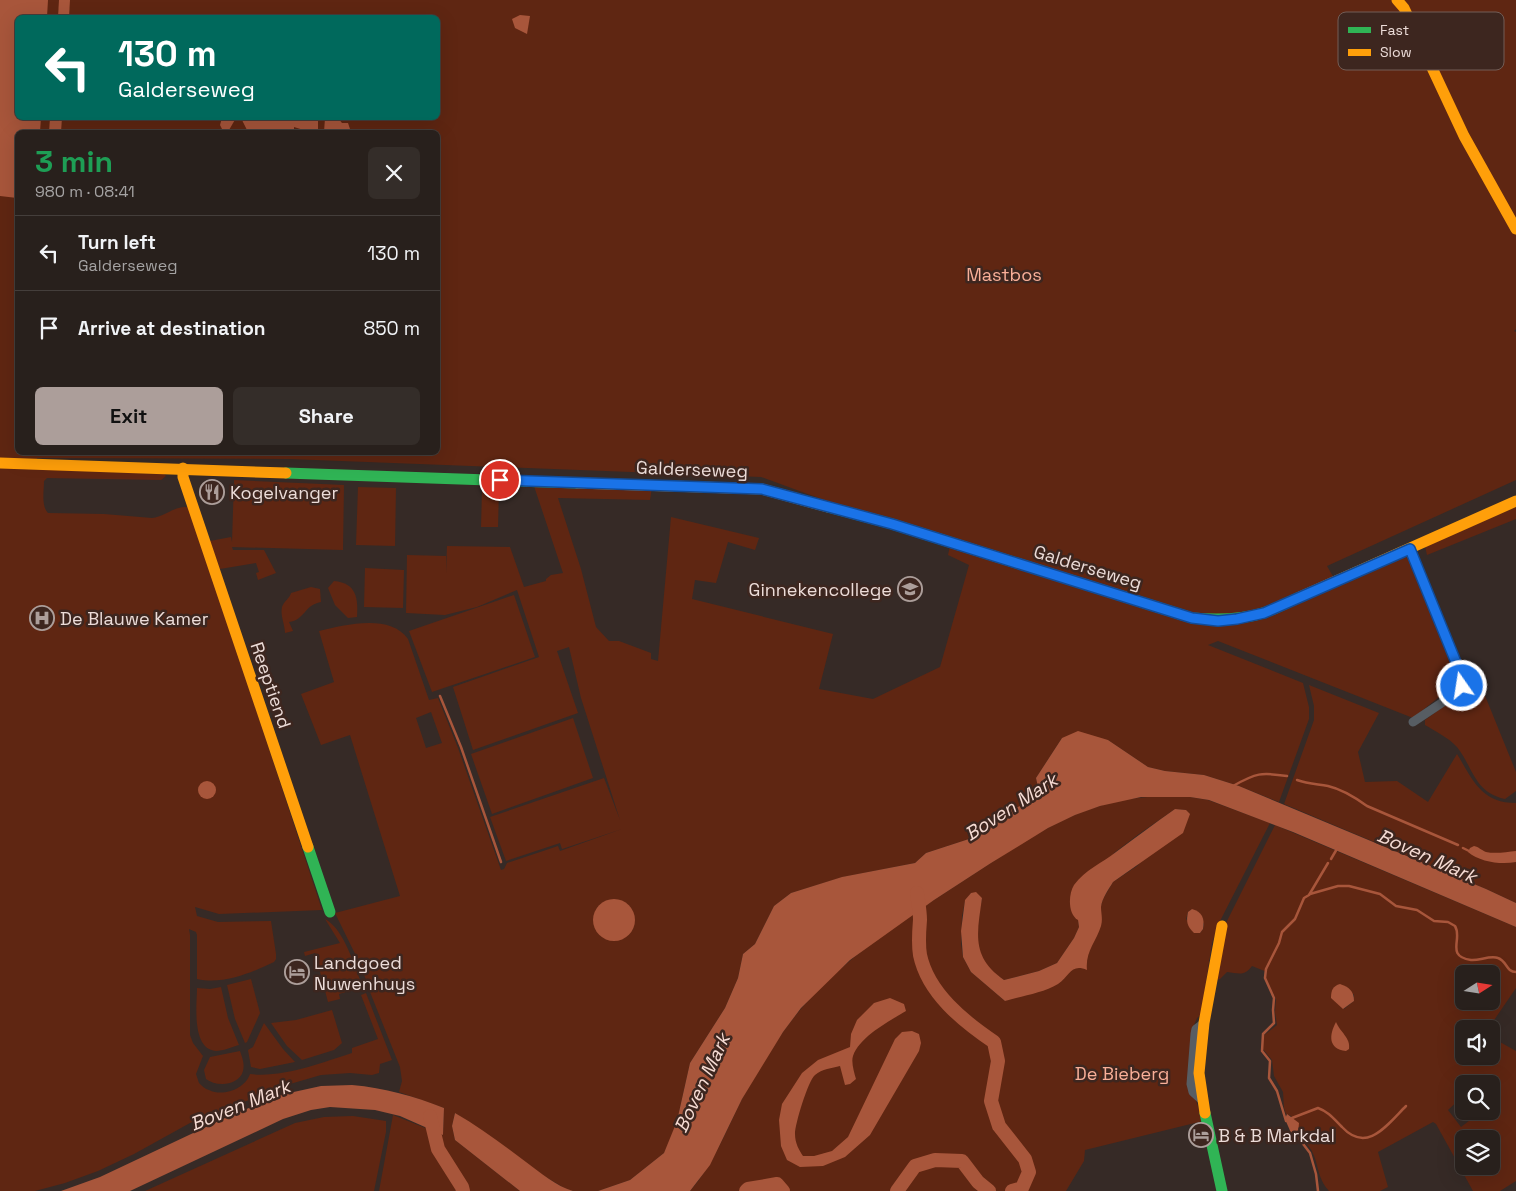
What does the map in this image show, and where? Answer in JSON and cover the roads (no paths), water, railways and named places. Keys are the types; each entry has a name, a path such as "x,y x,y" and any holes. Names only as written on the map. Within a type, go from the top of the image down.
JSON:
{"street":[{"path":"1397,0 1406,12"},
{"path":"1433,70 1464,136 1516,229"},
{"name":"Galderseweg","path":"0,463 762,489 899,526 1192,618 1218,621 1264,613 1516,501"},
{"name":"Reeptiend","path":"183,468 184,478 330,912"},
{"path":"1410,549 1462,677 1462,686 1458,692 1413,722"},
{"path":"1222,926 1204,1023 1199,1073 1202,1100 1222,1191"}],"water":[{"path":"0,0 48,0 47,15 15,15 15,120 41,120 40,130 15,130 15,198 0,196"},
{"path":"59,0 70,0 69,15 58,15"},
{"path":"520,15 530,16 527,34 515,28 512,19"},
{"path":"50,120 62,120 61,130 49,130"},
{"path":"221,120 235,120 229,130 222,130 220,125"},
{"path":"242,120 318,120 318,130 304,130 294,127 294,130 247,130"},
{"path":"325,120 340,120 342,123 348,123 351,130 324,130"},
{"name":"Boven Mark","path":"1078,731 1108,740 1148,767 1165,771 1204,775 1239,786 1486,889 1516,903 1516,927 1293,832 1209,800 1190,797 1141,797 1100,806 1048,828 991,863 934,900 850,960 801,1008 783,1032 742,1099 710,1165 690,1191 598,1191 630,1180 664,1153 677,1121 690,1063 725,1008 738,978 743,954 755,944 774,906 791,893 842,877 915,863 926,853 975,837 996,815 1023,805 1039,792 1036,778 1062,738"},
{"path":"207,781 213,784 216,790 213,796 207,799 201,796 198,790 201,784"},
{"path":"1175,809 1186,810 1190,814 1183,833 1113,882 1106,894 1101,907 1101,926 1089,952 1087,970 1082,968 1074,969 1062,981 1052,987 1005,1001 971,972 963,957 961,931 965,900 971,893 976,892 982,898 978,934 981,953 986,963 1004,980 1039,971 1057,963 1079,927 1078,920 1072,913 1070,904 1072,889 1078,880"},
{"path":"1474,846 1490,853 1516,851 1516,862 1497,863 1478,858 1468,852"},
{"path":"614,899 629,905 635,920 629,935 614,941 599,935 593,920 599,905"},
{"path":"1192,909 1200,914 1204,922 1200,933 1194,933 1188,924 1188,912"},
{"path":"1340,984 1350,990 1354,998 1354,1001 1343,1009 1331,998 1333,989"},
{"path":"890,998 904,1004 906,1011 876,1030 862,1042 853,1056 852,1061 856,1079 850,1084 845,1085 840,1066 824,1070 815,1075 802,1103 795,1134 796,1143 803,1156 814,1156 832,1151 848,1137 895,1039 902,1032 912,1031 919,1034 921,1043 919,1051 870,1135 845,1157 823,1166 800,1167 787,1160 781,1146 779,1120 782,1104 802,1073 818,1060 850,1047 851,1034 857,1020 874,1003"},
{"path":"1336,1022 1347,1038 1349,1049 1346,1051 1340,1050 1333,1044 1331,1036"},
{"path":"352,1085 399,1093 444,1108 443,1135 400,1116 375,1110 330,1107 311,1110 283,1119 130,1191 61,1191 100,1177 225,1118 280,1095 321,1086"},
{"path":"455,1113 491,1136 549,1179 573,1191 520,1191 455,1140 452,1126"},
{"path":"1287,1114 1299,1123 1298,1134 1291,1133 1285,1119"}],"waterway":[{"path":"440,696 461,747 501,862"},
{"path":"1233,786 1247,778 1259,775 1287,776"},
{"path":"1297,780 1338,789 1367,806 1458,845"},
{"path":"1331,859 1338,847"},
{"path":"1463,848 1471,852"},
{"path":"1286,1121 1277,1091 1269,1078 1270,1061 1262,1051 1263,1034 1274,1023 1274,998 1265,978 1266,969 1279,943 1282,932 1295,919 1304,898 1309,895 1328,863"},
{"path":"1310,894 1338,886 1349,886 1380,894 1396,906 1417,910 1434,921 1448,922 1455,926 1457,931 1457,951 1463,958 1471,960 1498,958 1510,970 1516,972"},
{"path":"917,893 920,917 920,955 924,969 948,1005 970,1025 994,1042 998,1061 991,1101 999,1126 1025,1159 1029,1172 1022,1188 1012,1191"},
{"path":"1292,1118 1318,1108 1328,1114 1351,1135 1360,1138 1376,1134 1406,1106"},
{"path":"430,1116 438,1149 463,1191"},
{"path":"1294,1132 1310,1153 1316,1174 1318,1191"},
{"path":"897,1191 915,1166 935,1160 962,1161 978,1182 989,1191"},
{"path":"746,1191 748,1189 777,1184 783,1191"}],"place":[{"name":"Kogelvanger","path":"212,492"},
{"name":"Ginnekencollege","path":"910,589"},
{"name":"De Blauwe Kamer","path":"42,618"},
{"name":"Landgoed Nuwenhuys","path":"297,972"},
{"name":"B & B Markdal","path":"1201,1135"}],"park label":[{"name":"Mastbos","path":"1004,274"},
{"name":"De Bieberg","path":"1122,1073"}]}
